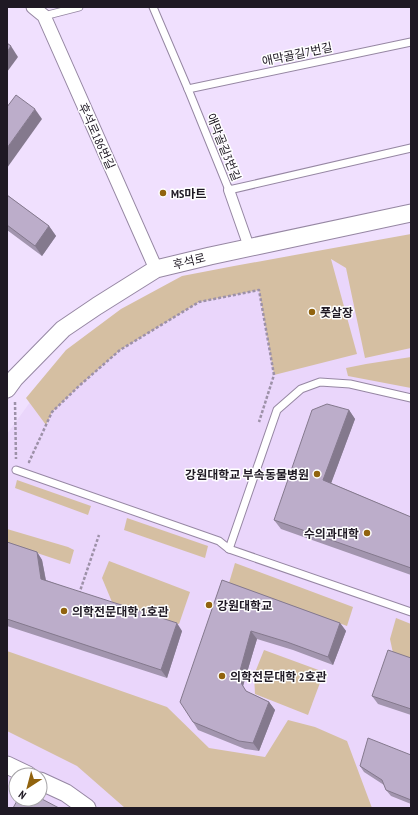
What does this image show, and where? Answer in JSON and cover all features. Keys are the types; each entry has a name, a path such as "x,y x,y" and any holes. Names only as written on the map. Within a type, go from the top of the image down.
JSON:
{"street":[{"name":"후석로186번길","path":"33,7 44,16 156,269"},
{"path":"229,190 249,247"},
{"name":"후석로","path":"11,384 63,329 156,269 249,247 411,213"},
{"path":"48,785 66,793 87,808"}],"lane":[{"path":"44,16 79,7"},
{"name":"애막골길3번길","path":"153,7 188,88 229,190 411,148"},
{"name":"애막골길7번길","path":"188,88 411,42"},
{"path":"230,549 276,410 301,389 320,382 342,384 411,398"},
{"path":"16,470 219,541 230,549 411,612"}],"path":[{"path":"36,464 29,462 52,412 120,350 199,302 259,290 274,375 258,427"},
{"path":"11,384 16,470"},
{"path":"78,597 99,535"}],"shaded area":[{"path":"411,234 411,348 365,358 346,268 331,259 357,354 274,375 259,290 199,302 120,350 52,412 46,425 26,398 66,350 121,309 182,276"},
{"name":"강원대학교","path":"411,241 411,808 7,808 7,434 33,398 204,289"},
{"path":"411,357 411,388 348,376 346,368 366,364"},
{"path":"17,480 91,506 88,515 15,488"},
{"path":"127,518 208,546 205,558 124,530"},
{"path":"7,529 74,550 70,564 7,543"},
{"path":"109,561 190,592 179,624 112,602 102,578"},
{"path":"235,563 353,607 347,626 229,583"},
{"path":"396,618 411,624 411,659 393,653 390,639"},
{"path":"264,650 324,672 308,715 255,694 254,675"},
{"path":"7,651 167,707 209,748 265,757 288,720 315,727 347,741 372,808 125,808 77,766 7,731"}],"building":[{"path":"7,43 11,46 7,52"},
{"path":"16,95 35,109 7,148 7,107"},
{"path":"7,195 49,226 35,246 7,225"},
{"path":"327,404 349,410 323,480 411,517 411,568 274,520 312,410"},
{"name":"의학전문대학 1호관","path":"7,542 37,552 41,579 177,623 161,670 7,619"},
{"name":"의학전문대학 2호관","path":"222,580 340,623 328,657 251,631 238,678 246,691 269,702 253,743 239,741 193,722 180,702"},
{"path":"388,650 411,658 411,709 372,696"},
{"path":"368,738 411,755 411,800 386,790 382,780 360,766"},
{"path":"48,802 59,808 13,808 48,807"}],"place":[{"name":"MS마트","path":"163,193"},
{"name":"풋살장","path":"312,312"},
{"name":"강원대학교 부속동물병원","path":"317,474"},
{"name":"수의과대학","path":"367,533"},
{"name":"강원대학교","path":"209,605"},
{"name":"의학전문대학 1호관","path":"64,611"},
{"name":"의학전문대학 2호관","path":"222,676"}]}
